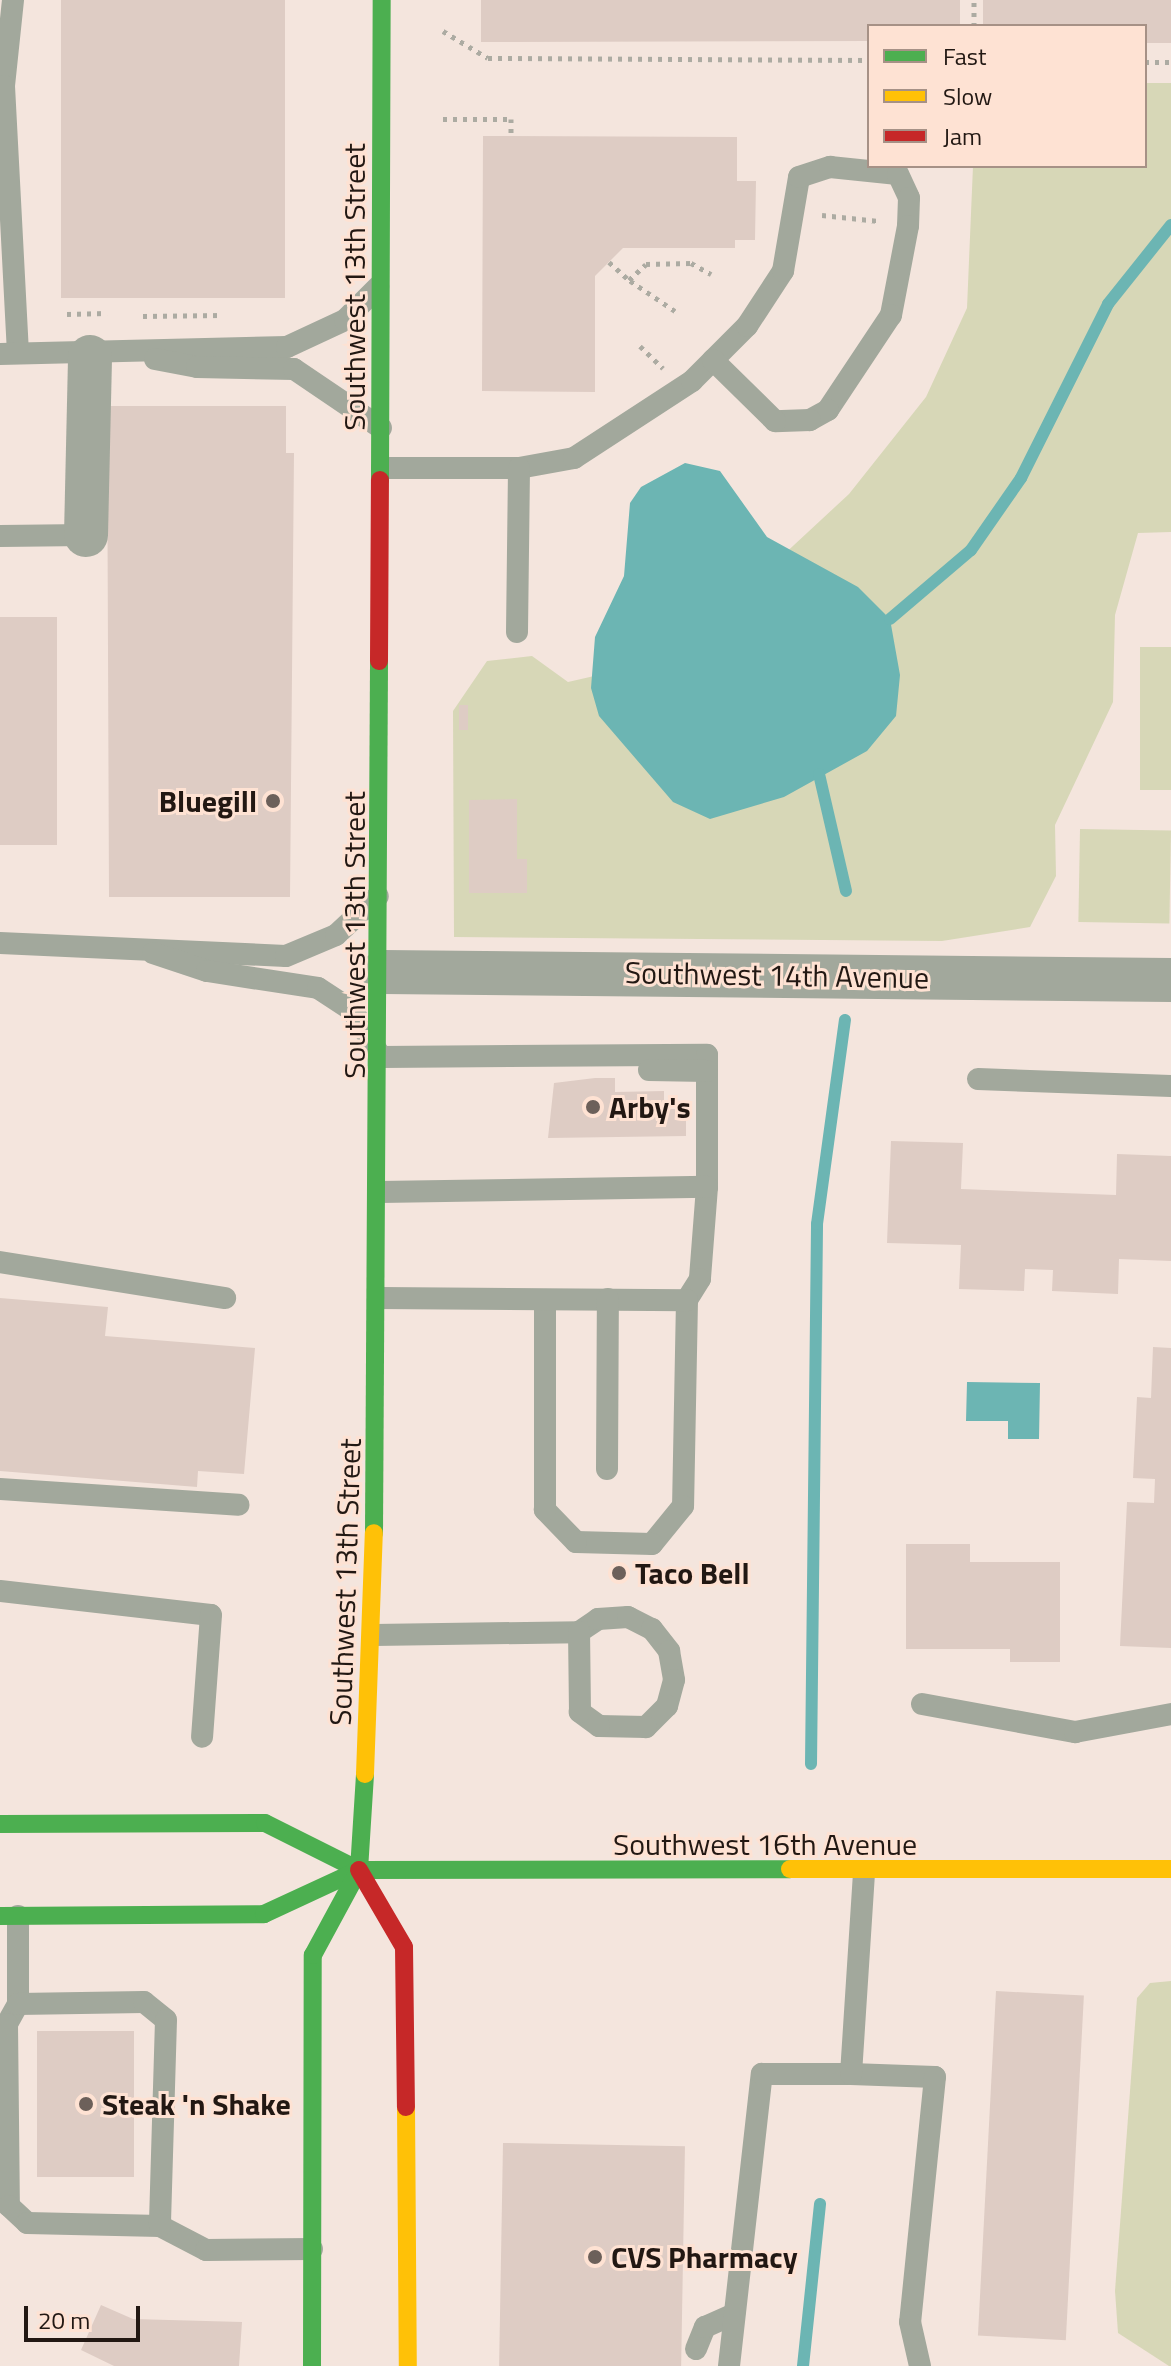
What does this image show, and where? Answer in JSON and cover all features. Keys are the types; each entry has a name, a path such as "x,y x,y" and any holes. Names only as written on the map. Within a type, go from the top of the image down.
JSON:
{"main road":[{"name":"Southwest 13th Street","path":"312,2366 313,1955 359,1870 374,1635 383,972 382,0"},
{"name":"Southwest 16th Avenue","path":"0,1824 265,1823 359,1870"},
{"name":"Southwest 16th Avenue","path":"9,1916 264,1914 359,1870 864,1874 1171,1869"},
{"path":"359,1870 404,1947 408,2366"}],"street":[{"path":"86,535 90,357"},
{"name":"Southwest 14th Avenue","path":"383,972 1171,980"}],"lane":[{"path":"13,0 4,86 9,351 90,357 142,356 314,340 382,283"},
{"path":"382,468 519,468 574,458 652,411 713,360 762,308 783,271 799,177 830,167 898,174 909,198 897,294 877,342 828,410 810,420 775,421 713,360"},
{"path":"142,356 197,367 294,369 382,429"},
{"path":"517,632 519,468"},
{"path":"0,536 86,535"},
{"path":"0,943 153,953 286,956 311,950 383,892"},
{"path":"153,953 207,971 318,988 353,1011 381,1057 707,1055 707,1187 700,1279 687,1300 683,1506 652,1544 576,1542 545,1510 545,1300"},
{"path":"978,1079 1171,1086"},
{"path":"380,1192 707,1187"},
{"path":"0,1262 225,1298"},
{"path":"380,1298 687,1300"},
{"path":"607,1469 608,1299"},
{"path":"0,1489 238,1505"},
{"path":"0,1591 211,1615 202,1737"},
{"path":"374,1635 579,1632 598,1619 628,1617 652,1629 669,1651 674,1680 667,1706 646,1727 599,1726 580,1712 579,1632"},
{"path":"922,1704 1075,1732 1171,1714"},
{"path":"851,2074 864,1874"},
{"path":"9,1916 18,2004 7,2024 9,2206 27,2223 160,2226 206,2250 312,2249"},
{"path":"18,2004 144,2002 166,2020 160,2226"},
{"path":"729,2366 762,2074 851,2074 935,2077 910,2322 920,2366"},
{"path":"696,2349 705,2327 734,2314"}],"path":[{"path":"974,0 974,24"},
{"path":"443,31 488,58 867,60"},
{"path":"1147,62 1171,62"},
{"path":"443,119 511,119 511,136"},
{"path":"809,215 883,221"},
{"path":"609,262 629,280 675,311"},
{"path":"629,280 646,264 691,263 711,274"},
{"path":"640,346 667,371"}],"green space":[{"path":"1147,83 1171,83 1171,532 1138,533 1115,615 1113,702 1055,825 1056,876 1030,927 942,941 454,937 453,711 487,661 532,656 568,682 651,663 780,558 849,494 926,397 967,308 973,168 1147,168"},
{"path":"1140,647 1171,647 1171,790 1140,790"},
{"path":"1080,829 1171,831 1169,924 1078,922"},
{"path":"1171,1981 1169,2366 1118,2333 1115,2291 1137,1998 1150,1983"}],"water":[{"path":"685,463 720,471 767,537 858,587 890,619 900,675 896,716 867,751 784,797 710,819 673,802 599,716 591,688 595,637 624,576 630,503 641,487"},
{"path":"967,1382 1040,1383 1039,1439 1008,1439 1008,1421 966,1421"}],"building":[{"path":"61,0 285,0 285,298 61,298"},
{"path":"481,0 960,0 960,24 867,24 867,41 481,42"},
{"path":"983,0 1171,0 1171,43 1147,43 1147,24 983,24"},
{"path":"483,136 737,137 737,181 756,181 755,240 735,240 735,248 623,248 595,276 595,392 482,391"},
{"path":"107,406 286,406 286,453 294,453 290,897 109,897"},
{"path":"0,617 57,617 57,845 0,845"},
{"path":"459,705 468,705 468,730 459,730"},
{"path":"517,799 517,859 527,859 527,893 469,893 469,800"},
{"path":"615,1078 615,1092 664,1091 664,1109 686,1109 686,1136 548,1138 554,1083"},
{"path":"891,1141 963,1143 961,1189 1116,1195 1117,1154 1171,1156 1171,1261 1119,1259 1118,1294 1052,1291 1053,1270 1025,1269 1024,1291 959,1289 961,1245 887,1243"},
{"path":"0,1298 108,1307 105,1336 255,1348 244,1474 198,1471 197,1487 0,1471"},
{"path":"1153,1347 1171,1348 1171,1648 1120,1646 1127,1502 1154,1503 1155,1479 1133,1478 1137,1397 1151,1398"},
{"path":"906,1544 970,1544 970,1562 1060,1562 1060,1662 1010,1662 1010,1649 906,1649"},
{"path":"996,1991 1084,1996 1066,2340 978,2336"},
{"name":"Steak 'n Shake","path":"37,2031 134,2031 134,2177 37,2177"},
{"name":"CVS Pharmacy","path":"503,2143 685,2146 681,2366 499,2366"},
{"path":"101,2305 133,2319 242,2322 239,2366 114,2366 81,2350"}],"waterway":[{"path":"890,619 971,550 1021,478 1108,304 1171,225"},
{"path":"819,774 846,891"},
{"path":"811,1764 817,1224 845,1020"},
{"path":"803,2366 820,2204"}],"traffic: fast":[{"path":"380,480 382,0"},
{"path":"374,1533 379,661"},
{"path":"312,2366 313,1955 359,1870 365,1774"},
{"path":"0,1824 265,1823 359,1870"},
{"path":"0,1916 264,1914 359,1870 790,1869"}],"traffic: slow":[{"path":"365,1774 374,1533"},
{"path":"790,1869 1171,1869"},
{"path":"406,2107 408,2366"}],"traffic: jam":[{"path":"379,661 380,480"},
{"path":"359,1870 404,1947 406,2107"}],"place":[{"name":"Bluegill","path":"273,801"},
{"name":"Arby's","path":"593,1107"},
{"name":"Taco Bell","path":"619,1573"},
{"name":"Steak 'n Shake","path":"86,2104"},
{"name":"CVS Pharmacy","path":"595,2257"}]}
